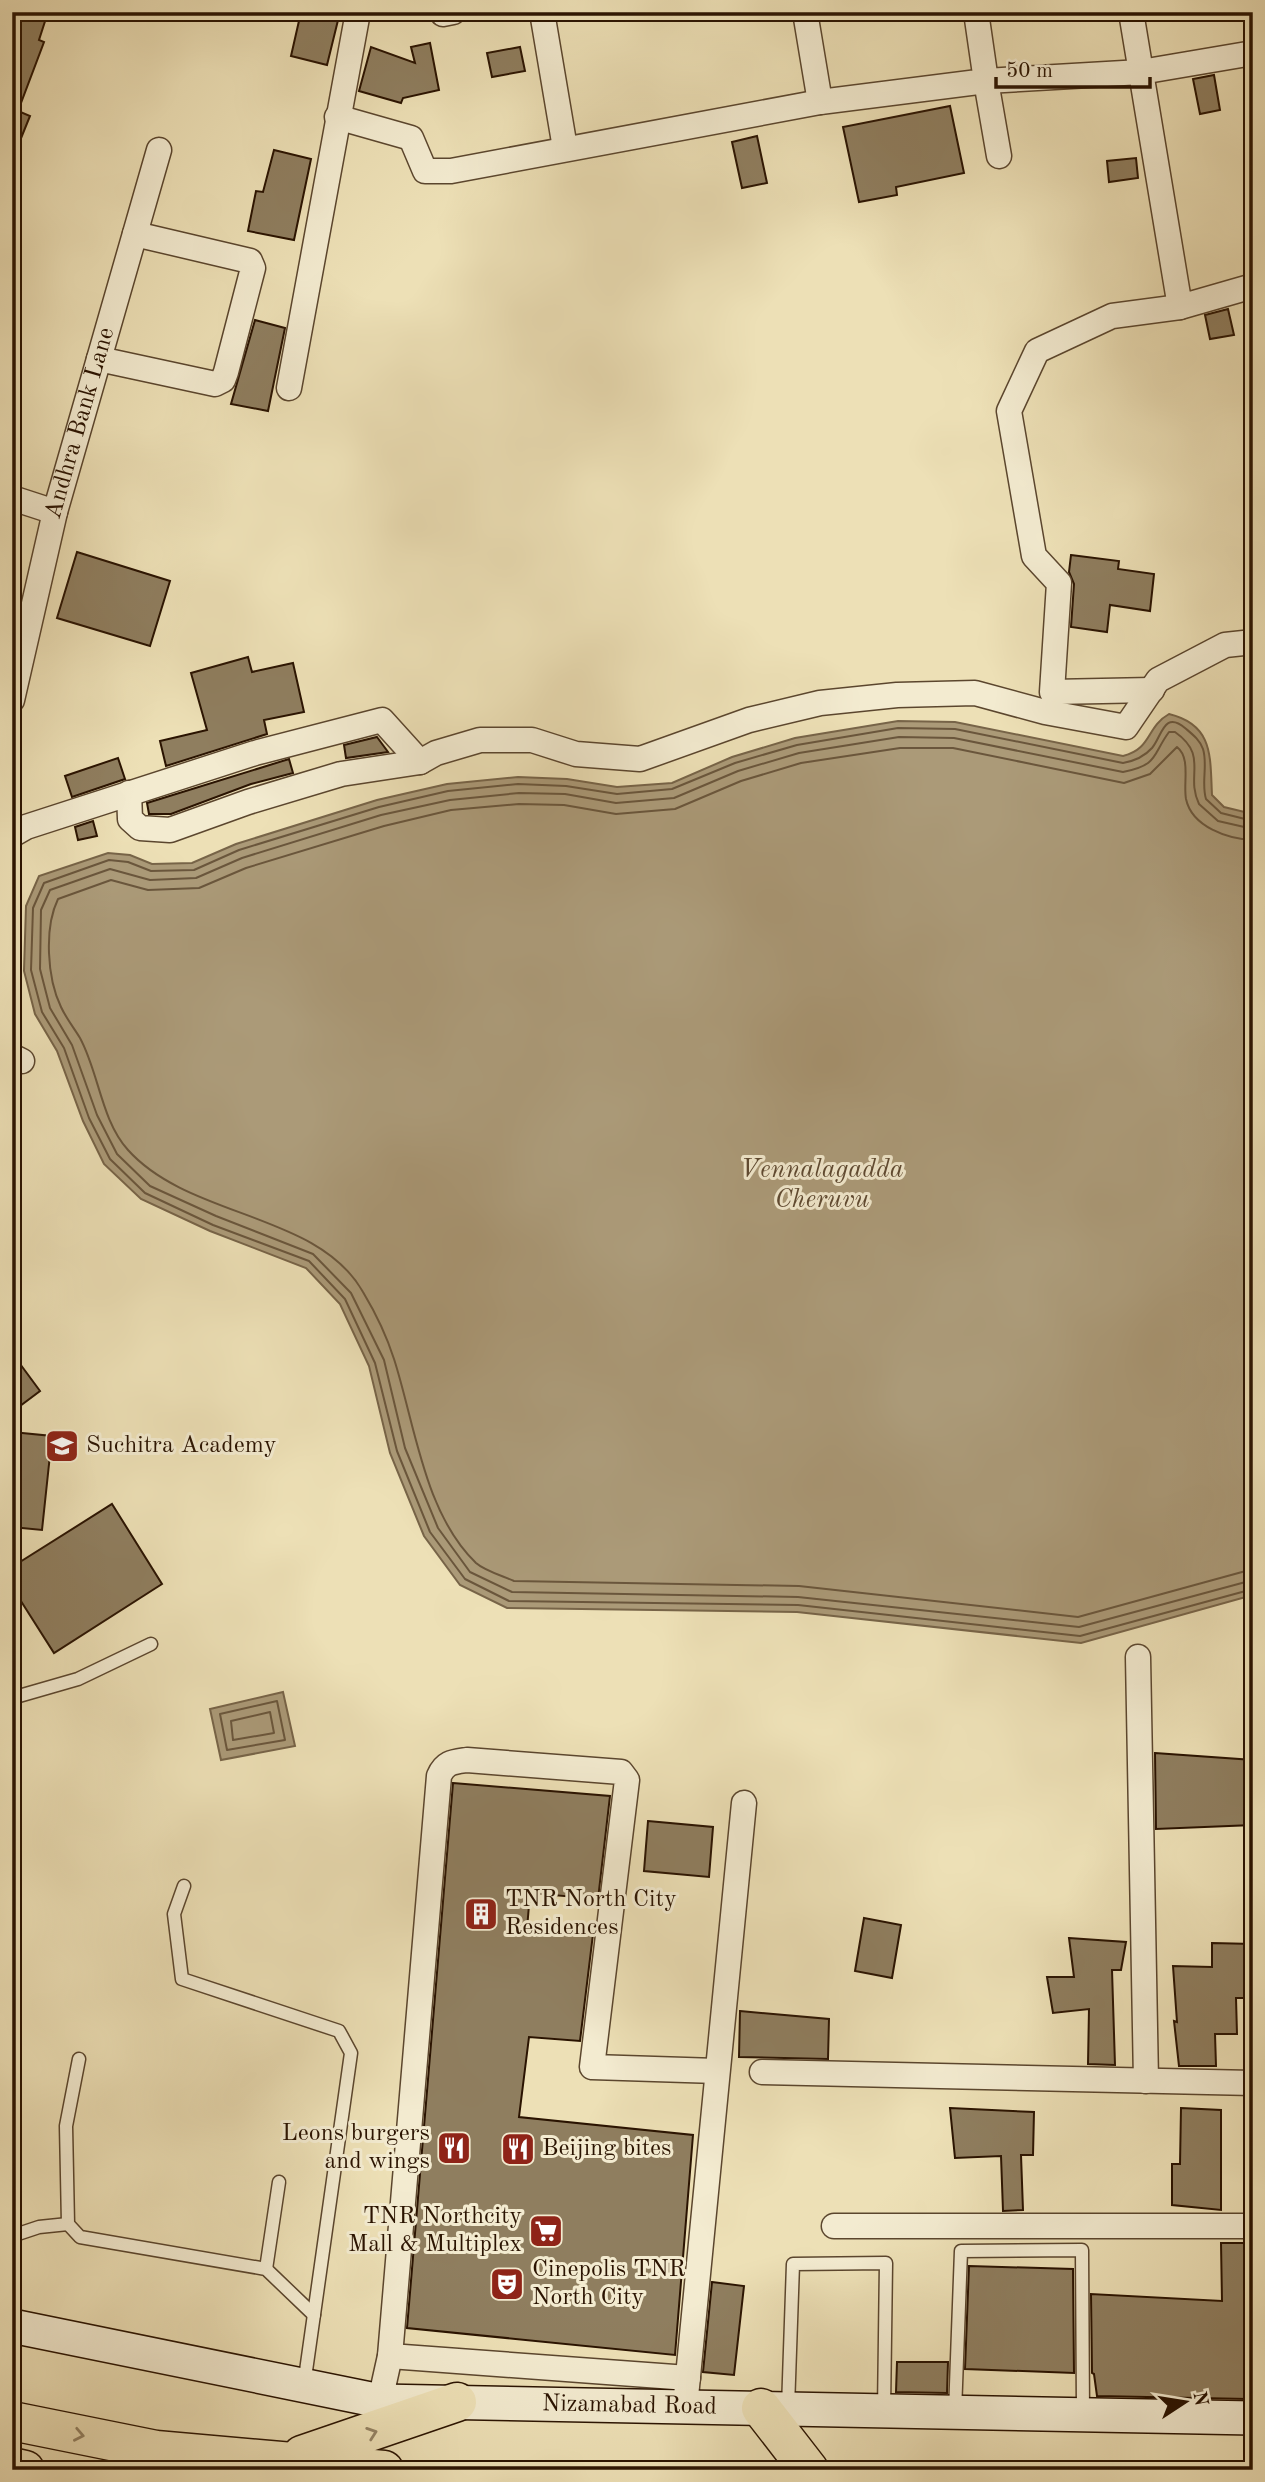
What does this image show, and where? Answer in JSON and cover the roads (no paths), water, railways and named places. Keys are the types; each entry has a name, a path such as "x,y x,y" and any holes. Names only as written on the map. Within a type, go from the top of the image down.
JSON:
{"highway":[{"path":"284,2461 457,2402"},
{"path":"775,2408 809,2470"},
{"path":"12,2421 156,2450 384,2470"},
{"path":"12,2467 25,2470"}],"main road":[{"name":"Nizamabad Road","path":"12,2326 380,2401 457,2402 686,2392 775,2408 1253,2418"}],"street":[{"path":"289,388 358,12"},
{"path":"541,12 565,148"},
{"path":"805,12 820,102"},
{"path":"976,12 999,156"},
{"path":"1131,12 1180,307"},
{"path":"337,117 411,138 425,171 451,171 820,102 986,81 1141,72 1253,53"},
{"name":"Andhra Bank Lane","path":"12,700 55,512 159,150"},
{"path":"99,359 215,383 223,380 226,372 253,268 250,261 135,234"},
{"path":"1152,690 1052,692 1059,583 1034,556 1009,411 1037,351 1112,316 1180,307 1253,286"},
{"path":"12,498 55,512"},
{"path":"129,793 130,819 140,828 170,830 248,802 341,774 420,762 436,753 480,740 532,740 576,754 640,759 749,720 820,703 897,695 975,693 1045,712 1126,727 1158,680 1225,645 1253,642"},
{"path":"12,835 26,827 255,753 382,720 420,762"},
{"path":"1138,1657 1146,2081"},
{"path":"380,2401 390,2356 439,1776 443,1767 449,1762 467,1760 621,1772 627,1780 592,2067 717,2071"},
{"path":"390,2356 686,2392 744,1803"},
{"path":"762,2073 1253,2083"},
{"path":"834,2226 1253,2226"}],"lane":[{"path":"12,1698 78,1679 151,1644"},
{"path":"184,1886 174,1914 182,1979 339,2031 351,2053 304,2385"},
{"path":"79,2059 66,2126 68,2224 80,2237 266,2269 314,2315"},
{"path":"266,2269 279,2182"},
{"path":"12,2236 39,2227 68,2224"},
{"path":"955,2412 961,2251 1082,2250 1083,2414"},
{"path":"775,2408 793,2264 886,2263 884,2411"}],"water":[{"name":"Vennalagadda Cheruvu","path":"1169,714 1184,719 1202,734 1207,744 1211,768 1212,795 1224,807 1253,814 1253,1595 1081,1643 797,1612 507,1608 460,1585 424,1536 390,1453 369,1366 340,1304 306,1268 210,1231 141,1199 104,1164 83,1121 57,1051 35,1014 24,971 26,906 39,876 108,853 130,855 152,864 192,863 236,844 377,800 447,784 518,777 567,779 617,787 672,783 732,757 795,738 898,721 955,722 1123,756 1139,748 1156,725"},
{"path":"283,1692 295,1746 221,1760 210,1709"}],"place":[{"name":"Suchitra Academy","path":"62,1446"},
{"name":"TNR North City Residences","path":"481,1914"},
{"name":"Leons burgers and wings","path":"454,2148"},
{"name":"Beijing bites","path":"518,2149"},
{"name":"TNR Northcity Mall & Multiplex","path":"546,2231"},
{"name":"Cinepolis TNR North City","path":"507,2284"}]}
